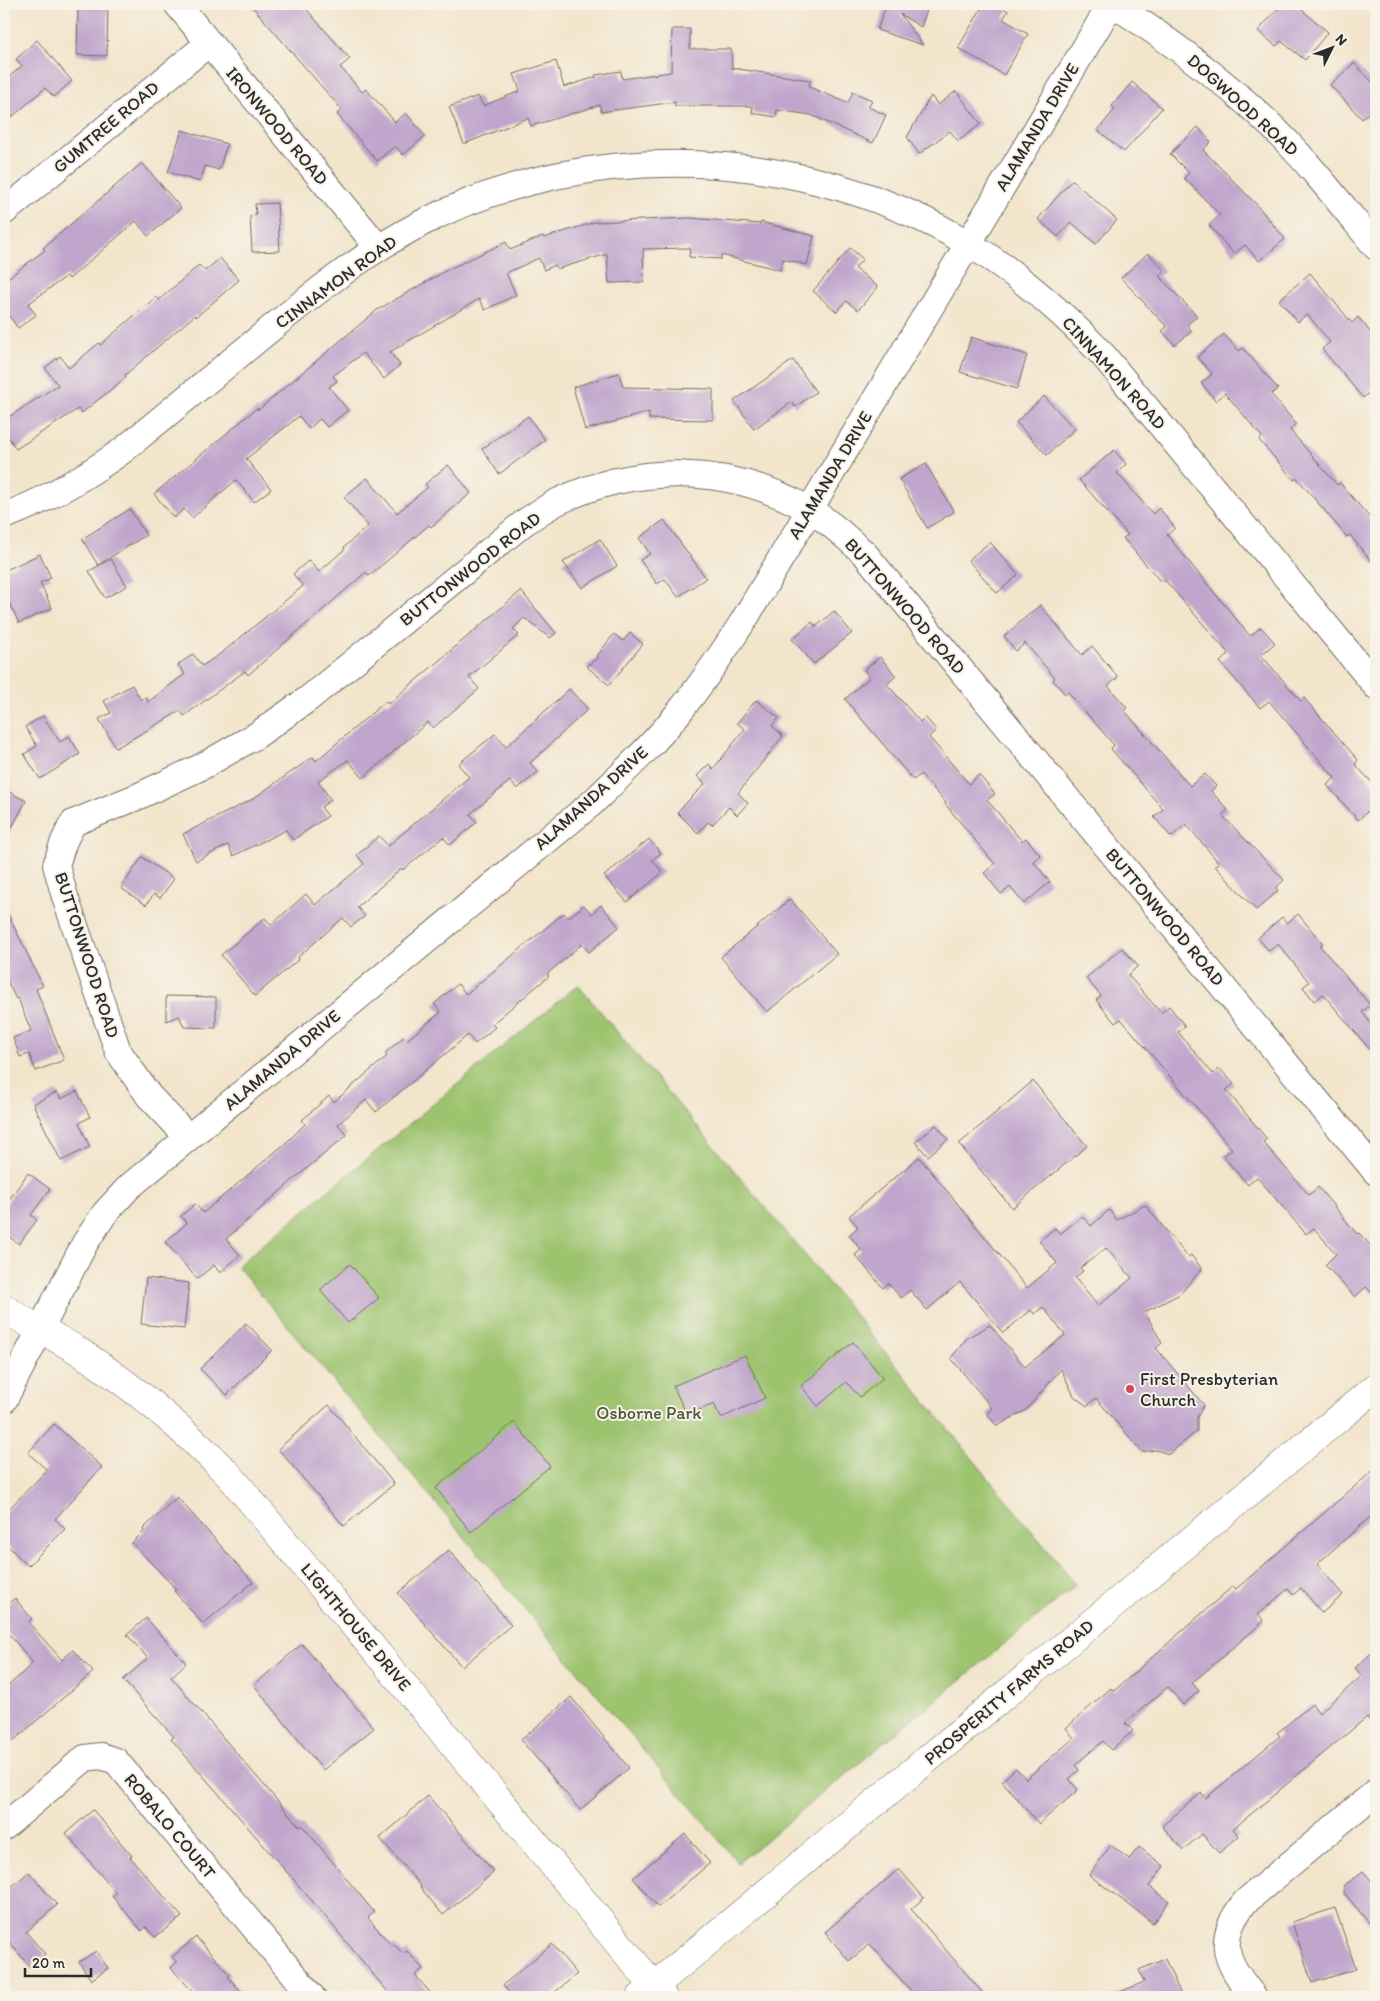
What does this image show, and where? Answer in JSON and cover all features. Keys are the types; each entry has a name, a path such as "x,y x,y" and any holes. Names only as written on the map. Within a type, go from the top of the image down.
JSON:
{"street":[{"name":"IRONWOOD ROAD","path":"177,4 378,248"},
{"name":"ALAMANDA DRIVE","path":"4,1400 85,1243 104,1214 129,1187 592,803 637,759 679,712 716,662 809,510 1112,4"},
{"name":"DOGWOOD ROAD","path":"1112,4 1185,53 1215,76 1264,119 1310,167 1376,247"},
{"name":"GUMTREE ROAD","path":"4,212 209,42"},
{"name":"CINNAMON ROAD","path":"4,516 44,499 92,472 122,452 313,294 378,248 424,222 480,198 518,186 578,172 638,164 699,164 759,169 799,176 858,193 914,215 968,244 1013,273 1045,298 1075,325 1103,355 1376,686"},
{"name":"BUTTONWOOD ROAD","path":"188,1137 149,1096 118,1051 56,866 64,841 73,823 139,796 203,766 257,735 308,699 525,522 556,503 590,488 625,478 652,475 706,475 751,485 777,494 809,510 838,530 865,554 1376,1172"},
{"name":"LIGHTHOUSE DRIVE","path":"4,1308 78,1351 132,1388 181,1428 230,1476 653,1994"},
{"name":"PROSPERITY FARMS ROAD","path":"653,1994 1376,1386"},
{"name":"ROBALO COURT","path":"4,1827 84,1758 101,1756 116,1761 312,1997"},
{"path":"1254,1997 1239,1979 1230,1964 1226,1948 1228,1931 1234,1916 1245,1902 1376,1792"}],"green space":[{"name":"Osborne Park","path":"578,985 832,1287 1076,1585 738,1863 237,1266"}],"building":[{"path":"78,4 108,4 107,56 77,55"},
{"path":"250,4 302,4 350,59 340,67 362,92 366,89 395,122 406,113 425,136 403,155 395,146 377,161 337,114 342,110"},
{"path":"882,4 929,4 921,27 900,14 923,45 877,30 886,6"},
{"path":"984,4 996,4 1008,11 1003,19 1028,34 1004,75 958,48"},
{"path":"1282,4 1295,4 1328,32 1305,60 1281,41 1276,46 1258,31"},
{"path":"672,29 690,29 690,49 731,49 732,68 810,80 809,87 848,103 853,92 872,100 868,107 886,115 873,143 811,115 777,110 776,117 752,113 753,106 675,106 675,102 601,112 600,105 531,126 528,118 464,144 449,107 478,96 483,106 520,91 514,74 556,61 564,87 596,77 595,75 621,71 622,79 671,72"},
{"path":"37,40 72,81 54,97 45,88 4,124 4,81 22,66 16,59"},
{"path":"1354,63 1376,86 1376,106 1362,119 1330,85"},
{"path":"1132,82 1162,108 1124,152 1098,130 1115,109 1112,106"},
{"path":"956,91 981,124 958,141 950,131 919,154 907,137 931,96 938,105"},
{"path":"1198,127 1211,142 1203,150 1256,204 1285,239 1259,261 1245,245 1234,254 1209,225 1220,215 1184,178 1189,173 1170,154"},
{"path":"182,130 227,144 219,170 205,166 200,182 168,172"},
{"path":"142,163 181,208 148,236 136,221 69,279 67,276 28,304 36,315 18,328 4,309 4,281 45,250 43,248"},
{"path":"1072,180 1117,220 1096,244 1071,222 1058,237 1038,219"},
{"path":"277,203 280,251 252,252 250,216 256,215 255,204"},
{"path":"690,218 760,224 761,222 814,236 807,265 783,259 780,270 721,255 721,259 689,257 690,248 643,249 644,282 609,283 607,254 557,269 555,265 544,270 539,258 506,273 516,295 485,310 479,299 390,352 400,365 384,379 363,353 333,376 337,381 329,387 348,410 327,427 320,419 309,429 299,416 246,459 271,489 254,502 236,480 192,518 184,509 174,518 154,494 377,310 447,270 506,242 510,250 543,236 544,238 595,222"},
{"path":"850,248 863,259 855,268 878,287 858,310 846,301 837,312 813,291"},
{"path":"1148,253 1165,271 1159,276 1197,316 1187,325 1192,331 1175,345 1162,331 1167,327 1121,278"},
{"path":"220,258 239,280 196,317 195,315 125,375 126,377 82,413 78,409 16,449 4,430 4,420 58,385 45,368 60,356 69,368 99,343 100,345 156,297 159,300 199,265 205,271"},
{"path":"1310,273 1352,323 1358,317 1376,339 1376,387 1363,398 1322,349 1330,342 1307,314 1298,322 1279,300"},
{"path":"1224,334 1239,351 1243,348 1278,389 1271,394 1296,424 1290,430 1337,485 1340,483 1376,525 1376,567 1350,535 1347,537 1297,478 1294,480 1259,440 1262,437 1225,393 1216,401 1201,383 1212,374 1197,357"},
{"path":"971,337 1027,355 1017,389 960,372"},
{"path":"793,360 816,392 795,407 792,402 754,429 734,401"},
{"path":"619,373 623,387 713,389 713,420 649,419 649,412 585,430 573,387"},
{"path":"1044,396 1075,429 1047,455 1016,422"},
{"path":"528,416 545,440 499,474 482,449"},
{"path":"1114,450 1126,464 1117,473 1153,514 1159,508 1175,528 1167,535 1250,636 1261,627 1275,643 1261,655 1301,701 1304,698 1358,760 1355,764 1376,787 1376,804 1358,820 1327,785 1335,778 1269,701 1260,708 1220,662 1229,654 1164,579 1161,582 1123,538 1128,535 1079,480"},
{"path":"926,464 954,512 927,528 899,479"},
{"path":"448,465 471,493 431,527 429,525 369,576 366,572 248,675 245,671 184,716 180,711 116,748 99,719 111,713 104,701 132,685 141,700 146,697 148,702 185,674 178,665 193,654 202,666 223,652 303,586 293,574 309,560 319,572 368,526 344,497 367,478 397,513 428,487 425,484"},
{"path":"130,509 146,535 98,565 82,539"},
{"path":"664,520 706,578 678,597 665,579 657,584 640,560 650,554 639,538"},
{"path":"600,539 617,566 582,588 563,562"},
{"path":"990,542 1018,575 997,593 968,560"},
{"path":"40,554 51,578 40,583 52,608 19,623 4,592 4,571"},
{"path":"111,559 127,586 105,598 89,571"},
{"path":"521,591 556,633 550,638 524,618 513,629 519,635 469,677 479,689 433,728 428,722 363,778 348,760 318,781 331,800 321,807 328,816 293,840 286,830 233,856 228,845 196,861 183,834 251,800 313,757 316,761 386,701 388,704"},
{"path":"1040,605 1082,655 1092,646 1118,677 1108,686 1127,708 1124,710 1190,786 1205,774 1216,786 1211,791 1228,810 1222,815 1284,880 1276,888 1278,891 1256,910 1215,866 1219,863 1186,824 1171,837 1154,817 1163,809 1111,749 1114,745 1068,692 1065,694 1053,680 1055,678 1025,643 1016,651 1004,636"},
{"path":"834,611 852,633 814,664 792,639 812,622 816,627"},
{"path":"630,633 643,644 609,685 586,666 598,658 597,656 614,634 623,641"},
{"path":"880,657 896,676 887,684 920,722 925,717 936,730 929,737 969,784 979,775 995,794 987,800 1022,841 1026,838 1040,855 1033,861 1050,882 1024,904 1010,887 1001,894 984,873 995,864 921,774 913,780 845,699 870,677 864,670"},
{"path":"569,689 588,709 530,763 538,772 517,789 510,781 470,814 477,822 450,845 443,837 403,870 402,868 357,907 365,916 351,927 343,918 255,996 221,955 265,918 271,925 306,894 315,905 364,864 357,855 379,836 388,846 469,777 458,764 495,734 506,747"},
{"path":"756,700 779,718 772,726 783,736 738,793 748,803 737,815 729,807 712,825 708,822 698,833 677,812 705,784 697,776 709,764 713,769 745,729 737,723"},
{"path":"43,716 60,742 69,736 80,754 40,779 24,754 37,746 25,727"},
{"path":"4,789 26,801 4,842"},
{"path":"649,839 661,853 652,860 663,872 627,902 604,876"},
{"path":"142,857 174,879 160,898 154,894 146,905 121,888"},
{"path":"790,899 837,954 767,1012 721,957"},
{"path":"584,905 592,914 601,905 619,927 589,952 582,944 547,974 549,976 492,1024 495,1027 475,1044 468,1035 376,1112 366,1100 338,1124 347,1135 226,1239 240,1255 220,1273 214,1265 197,1279 165,1242 187,1223 181,1216 195,1204 203,1213 288,1141 305,1124 302,1120 329,1096 334,1102 387,1056 385,1053 404,1037 407,1040 441,1012 434,1004 458,984 466,994 564,913 568,918"},
{"path":"4,906 43,986 36,989 64,1060 36,1071 29,1054 20,1057 13,1038 31,1031 18,998 16,999 4,975"},
{"path":"1298,914 1323,944 1320,946 1370,1005 1362,1012 1376,1030 1376,1057 1323,994 1314,1001 1303,987 1309,982 1278,944 1269,951 1258,938 1282,917 1287,923"},
{"path":"1122,948 1138,966 1128,975 1161,1013 1169,1006 1185,1026 1178,1032 1213,1074 1219,1068 1234,1084 1226,1090 1267,1139 1263,1142 1309,1195 1318,1187 1357,1234 1359,1233 1376,1251 1376,1297 1366,1287 1355,1297 1325,1265 1336,1254 1314,1228 1306,1234 1257,1177 1248,1185 1223,1156 1232,1149 1121,1019 1115,1023 1096,1000 1101,996 1086,978"},
{"path":"166,996 216,997 216,1028 184,1027 179,1016 166,1021"},
{"path":"1033,1081 1087,1146 1012,1208 959,1144"},
{"path":"77,1091 90,1117 79,1123 90,1147 61,1161 33,1104 57,1092 61,1099"},
{"path":"936,1125 948,1139 928,1156 915,1142"},
{"path":"919,1157 1027,1288 1057,1263 1039,1241 1055,1228 1060,1234 1082,1216 1091,1226 1109,1210 1117,1220 1145,1205 1188,1257 1191,1255 1202,1269 1180,1294 1145,1312 1162,1343 1156,1348 1204,1405 1197,1417 1197,1431 1169,1454 1156,1450 1142,1452 1096,1398 1087,1406 1074,1396 1061,1369 1026,1410 997,1426 987,1414 992,1408 951,1358 967,1338 990,1325 1025,1367 1065,1335 1043,1307 1034,1314 1031,1310 1003,1333 960,1282 927,1310 910,1290 901,1298 888,1283 883,1288 855,1255 861,1250 849,1235 858,1227 849,1216","holes":["1106,1248 1132,1278 1098,1306 1075,1278 1083,1271 1080,1268"]},
{"path":"28,1173 50,1189 31,1215 37,1220 19,1244 4,1233 4,1207"},
{"path":"350,1264 379,1298 348,1323 320,1290"},
{"path":"146,1278 189,1283 184,1329 141,1324"},
{"path":"246,1323 272,1350 227,1395 200,1369"},
{"path":"853,1342 883,1378 860,1397 846,1382 818,1406 801,1386"},
{"path":"745,1355 765,1398 721,1418 714,1404 687,1415 673,1386"},
{"path":"329,1405 394,1484 344,1526 278,1449"},
{"path":"514,1422 550,1466 471,1532 436,1488"},
{"path":"54,1424 102,1467 55,1519 65,1529 28,1566 4,1542 4,1514 47,1470 28,1453"},
{"path":"1376,1468 1376,1512 1317,1564 1343,1595 1322,1613 1301,1588 1293,1595 1288,1589 1258,1614 1264,1621 1192,1683 1199,1691 1183,1705 1168,1687 1125,1723 1133,1731 1111,1750 1103,1741 1075,1765 1079,1770 1069,1779 1078,1790 1039,1824 1002,1781 1016,1768 1026,1779 1074,1738 1066,1728 1111,1688 1114,1691 1233,1586 1236,1589"},
{"path":"177,1497 253,1582 203,1624 174,1591 176,1589 132,1543 144,1531 143,1529"},
{"path":"449,1550 511,1625 462,1667 398,1593"},
{"path":"15,1598 32,1619 28,1622 62,1660 73,1650 93,1672 4,1749 4,1690 33,1663 4,1628 4,1607"},
{"path":"146,1618 186,1663 171,1677 300,1827 302,1825 374,1912 368,1918 392,1946 394,1944 403,1954 407,1951 423,1969 415,1975 434,1997 392,1997 319,1909 171,1739 174,1737 123,1680 148,1658 127,1635"},
{"path":"302,1644 374,1728 323,1770 254,1685"},
{"path":"1376,1649 1376,1728 1367,1717 1233,1829 1239,1836 1219,1853 1202,1834 1183,1850 1162,1826 1201,1793 1206,1798 1280,1736 1277,1733 1312,1704 1319,1713 1362,1676 1355,1668"},
{"path":"571,1697 629,1768 580,1810 521,1740"},
{"path":"428,1796 494,1872 443,1915 380,1838"},
{"path":"93,1810 132,1856 130,1857 182,1917 155,1937 146,1927 142,1931 112,1896 116,1893 66,1833"},
{"path":"685,1834 710,1863 658,1907 633,1878"},
{"path":"1111,1845 1129,1859 1139,1847 1164,1866 1149,1886 1169,1901 1153,1923 1089,1875"},
{"path":"899,1869 924,1898 911,1909 986,1997 916,1997 870,1944 849,1961 825,1932"},
{"path":"1363,1871 1376,1886 1376,1931 1344,1893 1344,1886"},
{"path":"29,1872 57,1905 26,1932 45,1954 30,1967 4,1936 4,1893"},
{"path":"1335,1908 1356,1969 1312,1983 1292,1922"},
{"path":"196,1937 230,1975 228,1977 246,1997 198,1997 171,1968 177,1962 172,1957"},
{"path":"552,1944 577,1974 549,1997 513,1997 503,1985"},
{"path":"96,1951 108,1968 91,1980 79,1962"},
{"path":"1165,1959 1182,1997 1108,1997 1144,1982 1139,1970"}],"place":[{"name":"First Presbyterian Church","path":"1130,1389"}]}
